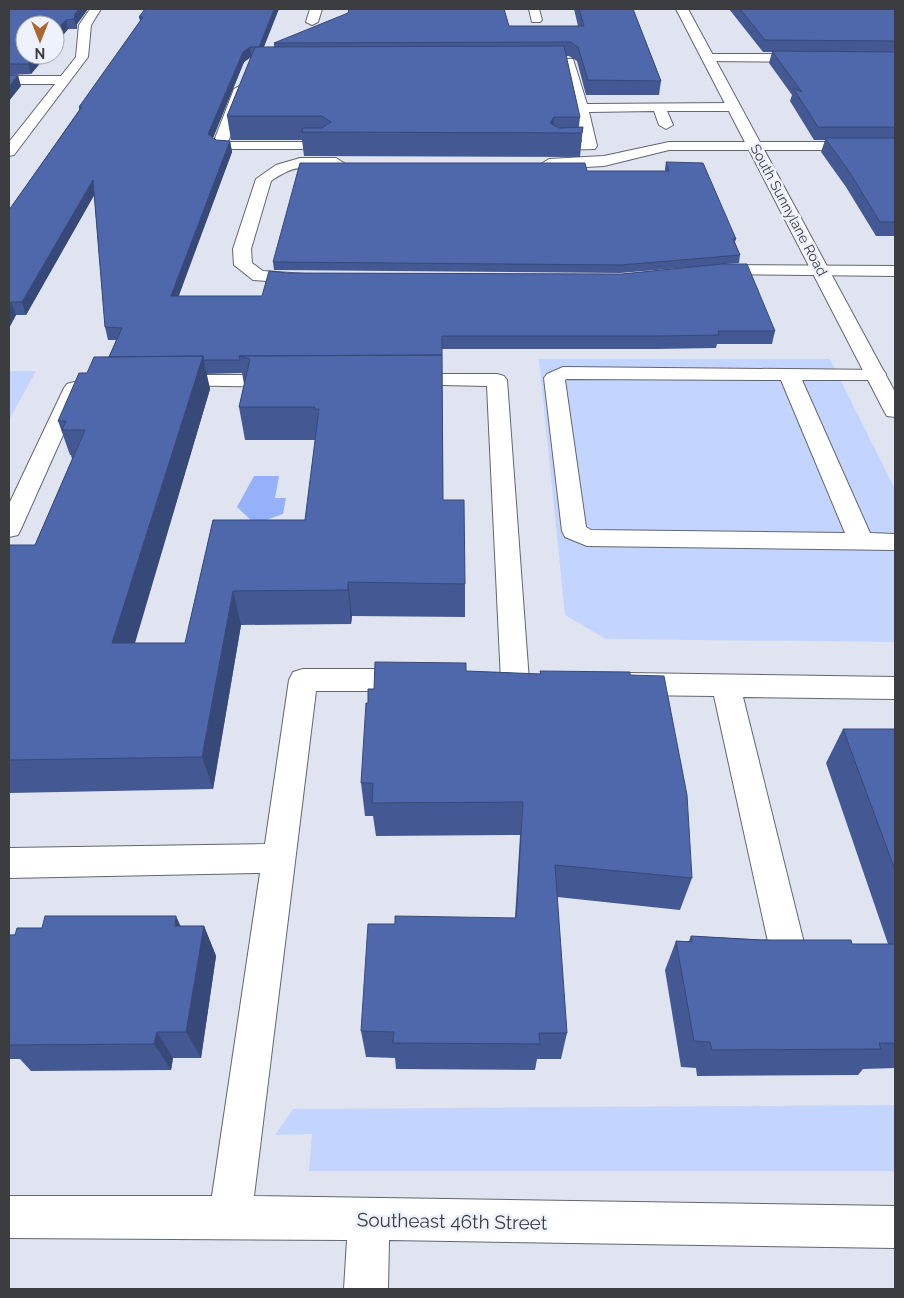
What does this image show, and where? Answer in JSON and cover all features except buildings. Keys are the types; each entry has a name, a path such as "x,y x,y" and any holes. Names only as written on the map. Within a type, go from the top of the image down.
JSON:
{"street":[{"path":"9,152 82,57 84,25 95,9"},
{"path":"312,22 316,9"},
{"name":"South Sunnylane Road","path":"682,9 895,411"},
{"path":"708,58 817,58"},
{"path":"520,62 570,62 590,146 541,146"},
{"path":"245,79 219,146 336,146"},
{"path":"9,80 64,80"},
{"path":"659,107 666,125"},
{"path":"581,108 734,107"},
{"path":"534,164 604,161 669,146 895,146"},
{"path":"318,279 259,276 243,265 242,249 264,179 281,168 300,163 349,163"},
{"path":"692,272 719,270 895,271"},
{"path":"876,374 563,373 554,378 574,531 587,538 895,542"},
{"path":"789,374 860,542"},
{"path":"146,381 302,380"},
{"path":"390,380 497,380 515,681"},
{"path":"9,529 77,382 97,382"},
{"path":"230,1217 303,680 438,681"},
{"path":"601,683 895,688"},
{"path":"726,686 788,951"},
{"path":"9,863 278,858"},
{"name":"Southeast 46th Street","path":"9,1217 230,1217 895,1227"},
{"path":"366,1289 370,1220"}],"shaded area":[{"path":"539,359 830,359 895,489 895,642 606,639 565,615"},
{"path":"9,371 36,371 9,420"},
{"path":"895,1105 895,1171 309,1171 312,1134 275,1135 293,1109"}],"water":[{"path":"254,476 279,476 275,498 286,498 283,514 255,524 237,507"}]}
